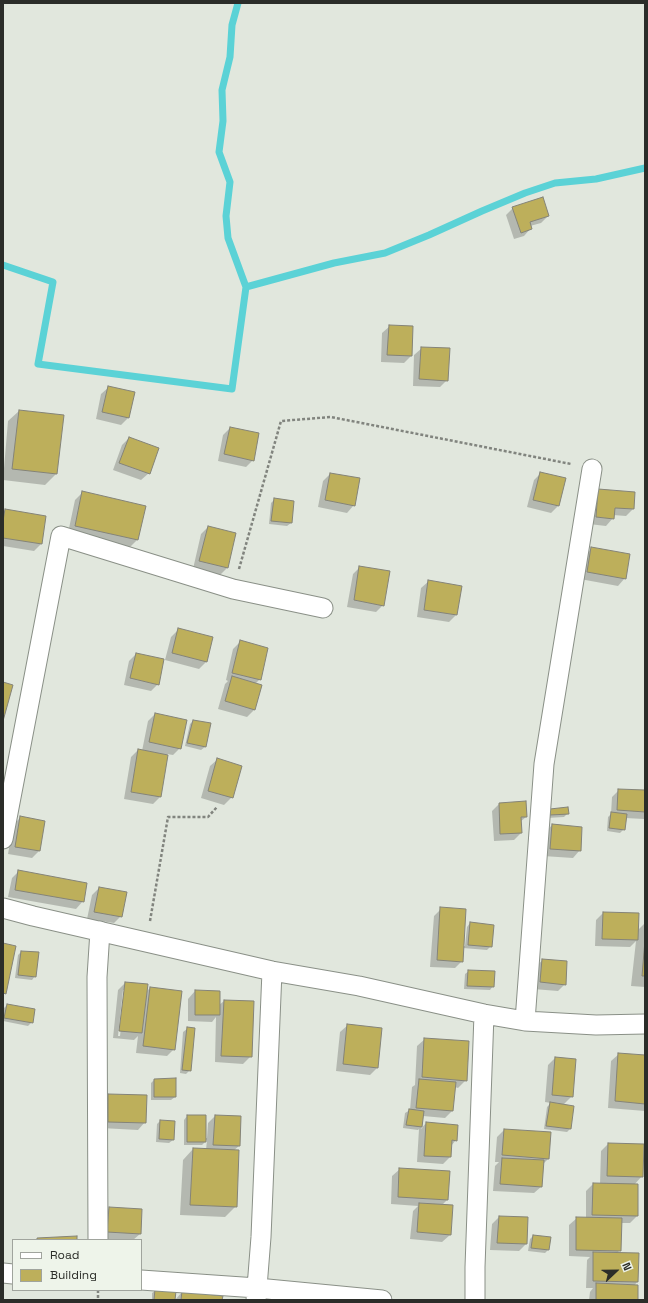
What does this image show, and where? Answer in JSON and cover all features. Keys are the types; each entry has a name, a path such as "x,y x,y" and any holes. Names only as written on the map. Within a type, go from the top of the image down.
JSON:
{"street":[{"path":"525,1021 544,764 592,469"},
{"path":"3,839 60,536 233,589 323,608"},
{"path":"3,908 272,971 359,986 484,1014 525,1021 596,1025 645,1024"},
{"path":"98,1239 97,977 100,931"},
{"path":"257,1294 272,971"},
{"path":"475,1300 484,1014"},
{"path":"142,1280 257,1294 382,1300"}],"path":[{"path":"233,589 281,421 331,418 570,463 592,469"},
{"path":"147,942 168,817 208,817 217,807"}],"building":[{"path":"543,197 549,216 530,222 532,229 521,233 512,207"},
{"path":"389,325 413,326 412,356 387,355"},
{"path":"421,347 450,348 448,381 419,379"},
{"path":"108,386 135,392 129,418 102,412"},
{"path":"19,410 64,415 57,474 12,469"},
{"path":"230,427 259,433 254,461 224,454"},
{"path":"129,437 159,448 150,474 119,463"},
{"path":"540,472 566,478 559,506 533,500"},
{"path":"330,473 360,478 355,506 325,500"},
{"path":"598,489 635,492 634,509 615,508 614,519 596,517"},
{"path":"82,491 146,506 138,540 75,526"},
{"path":"274,498 294,501 292,523 271,521"},
{"path":"5,509 46,516 42,544 3,538"},
{"path":"208,526 236,533 228,568 199,561"},
{"path":"591,547 630,554 626,579 587,572"},
{"path":"359,566 390,571 384,606 354,600"},
{"path":"428,580 462,586 457,615 424,610"},
{"path":"178,628 213,637 207,662 172,653"},
{"path":"240,640 268,648 261,680 232,673"},
{"path":"136,653 164,659 159,685 130,678"},
{"path":"232,676 262,685 255,710 225,701"},
{"path":"3,682 13,685 3,721"},
{"path":"155,713 187,720 181,749 149,742"},
{"path":"193,720 211,723 206,747 187,743"},
{"path":"138,749 168,755 161,797 131,792"},
{"path":"217,758 242,766 233,798 208,791"},
{"path":"618,789 645,790 645,812 617,810"},
{"path":"526,801 527,817 521,817 522,833 500,834 499,803"},
{"path":"568,807 569,814 550,815 550,809"},
{"path":"611,812 627,814 625,830 609,828"},
{"path":"20,816 45,821 40,851 15,847"},
{"path":"552,824 582,827 581,851 550,849"},
{"path":"18,870 87,883 84,902 15,890"},
{"path":"99,887 127,892 122,917 94,912"},
{"path":"440,907 466,909 463,962 437,960"},
{"path":"603,912 639,913 638,940 602,939"},
{"path":"470,922 494,925 492,947 468,945"},
{"path":"645,940 645,976 642,976"},
{"path":"3,943 16,946 6,994 3,993"},
{"path":"21,951 39,952 36,977 18,975"},
{"path":"542,959 567,961 566,985 540,982"},
{"path":"468,970 495,971 494,987 467,986"},
{"path":"125,982 148,984 142,1033 119,1031"},
{"path":"150,987 182,991 175,1050 143,1046"},
{"path":"195,990 220,991 220,1015 195,1015"},
{"path":"224,1000 254,1001 252,1057 221,1056"},
{"path":"7,1004 35,1009 33,1023 4,1018"},
{"path":"347,1024 382,1028 378,1068 343,1064"},
{"path":"187,1027 195,1028 191,1071 182,1070"},
{"path":"424,1038 469,1041 467,1081 422,1077"},
{"path":"618,1053 645,1055 645,1104 615,1101"},
{"path":"555,1057 576,1059 573,1097 552,1095"},
{"path":"176,1078 176,1097 154,1097 154,1079"},
{"path":"419,1079 456,1082 453,1111 416,1108"},
{"path":"108,1094 147,1095 146,1123 108,1122"},
{"path":"550,1102 574,1106 571,1129 546,1126"},
{"path":"409,1109 424,1111 422,1127 406,1125"},
{"path":"187,1115 206,1115 206,1142 187,1142"},
{"path":"215,1115 241,1116 240,1146 213,1145"},
{"path":"160,1120 175,1121 174,1140 159,1139"},
{"path":"426,1122 458,1125 457,1141 452,1140 451,1157 424,1156"},
{"path":"504,1129 551,1132 549,1159 502,1155"},
{"path":"608,1143 644,1144 643,1177 607,1176"},
{"path":"193,1148 239,1150 237,1207 190,1205"},
{"path":"502,1158 544,1160 542,1187 500,1184"},
{"path":"399,1168 450,1171 448,1200 398,1197"},
{"path":"593,1183 638,1184 638,1216 592,1215"},
{"path":"419,1203 453,1205 451,1235 417,1232"},
{"path":"109,1207 142,1209 141,1234 107,1232"},
{"path":"499,1216 528,1217 527,1244 497,1243"},
{"path":"576,1217 622,1218 621,1251 576,1250"},
{"path":"533,1235 551,1237 549,1250 531,1248"},
{"path":"77,1236 77,1239 37,1238"},
{"path":"593,1252 639,1253 638,1282 593,1281"},
{"path":"596,1283 638,1285 638,1300 596,1300"},
{"path":"155,1289 176,1291 175,1300 154,1300"},
{"path":"182,1291 223,1296 222,1300 181,1300"}],"waterway":[{"path":"238,3 232,25 230,57 222,90 223,121 219,152 230,182 226,216 228,238 246,287"},
{"path":"3,265 53,282 38,364 232,389 246,287 334,263 385,253 525,193 555,183 596,179 645,168"}]}
